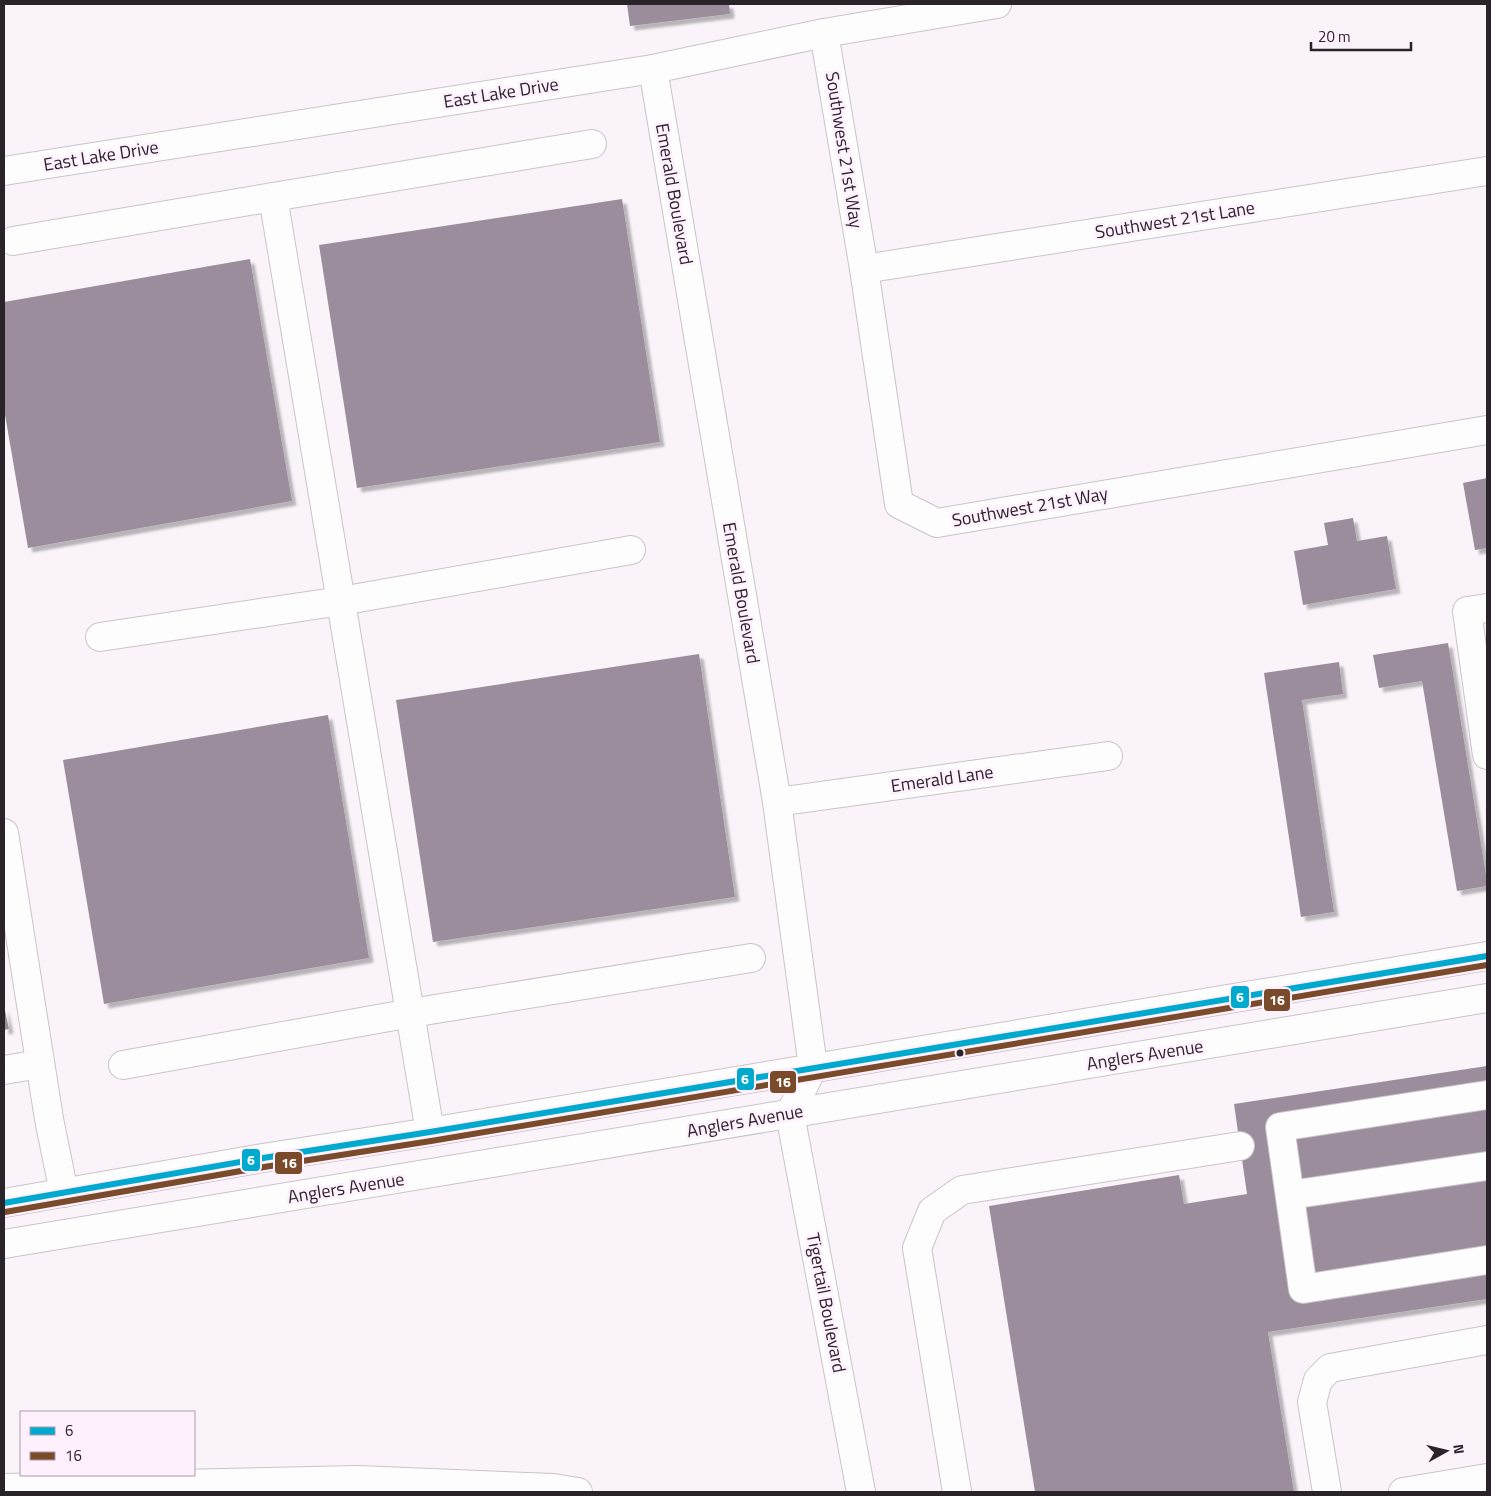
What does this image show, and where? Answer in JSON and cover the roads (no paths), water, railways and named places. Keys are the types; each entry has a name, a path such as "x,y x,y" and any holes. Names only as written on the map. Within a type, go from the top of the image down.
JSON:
{"street":[{"name":"East Lake Drive","path":"4,171 653,69 824,33 997,4"},
{"name":"Southwest 21st Way","path":"824,33 864,269 899,504 937,523 1487,430"},
{"name":"Emerald Boulevard","path":"653,69 777,802 813,1067"},
{"path":"13,241 592,144"},
{"name":"Southwest 21st Lane","path":"864,269 1487,171"},
{"path":"273,197 430,1132"},
{"path":"100,637 341,601 631,550"},
{"path":"1487,608 1468,611 1487,755"},
{"name":"Emerald Lane","path":"777,802 1108,756"},
{"path":"4,833 49,1119 64,1193"},
{"path":"4,1203 263,1158 430,1132 1487,956"},
{"path":"123,1065 411,1013 751,958"},
{"name":"Anglers Avenue","path":"4,1244 1487,998"},
{"path":"4,1070 40,1064"},
{"path":"790,1114 813,1067"},
{"path":"1487,1095 1280,1127 1304,1289 1487,1260"},
{"name":"Tigertail Boulevard","path":"790,1114 861,1492"},
{"path":"957,1492 917,1248 932,1211 962,1190 1240,1146"},
{"path":"1290,1195 1487,1166"},
{"path":"1327,1492 1312,1402 1318,1380 1330,1368 1487,1340"},
{"path":"1403,1492 1487,1478"},
{"path":"4,1488 212,1488 358,1480 554,1488 578,1492"}]}
